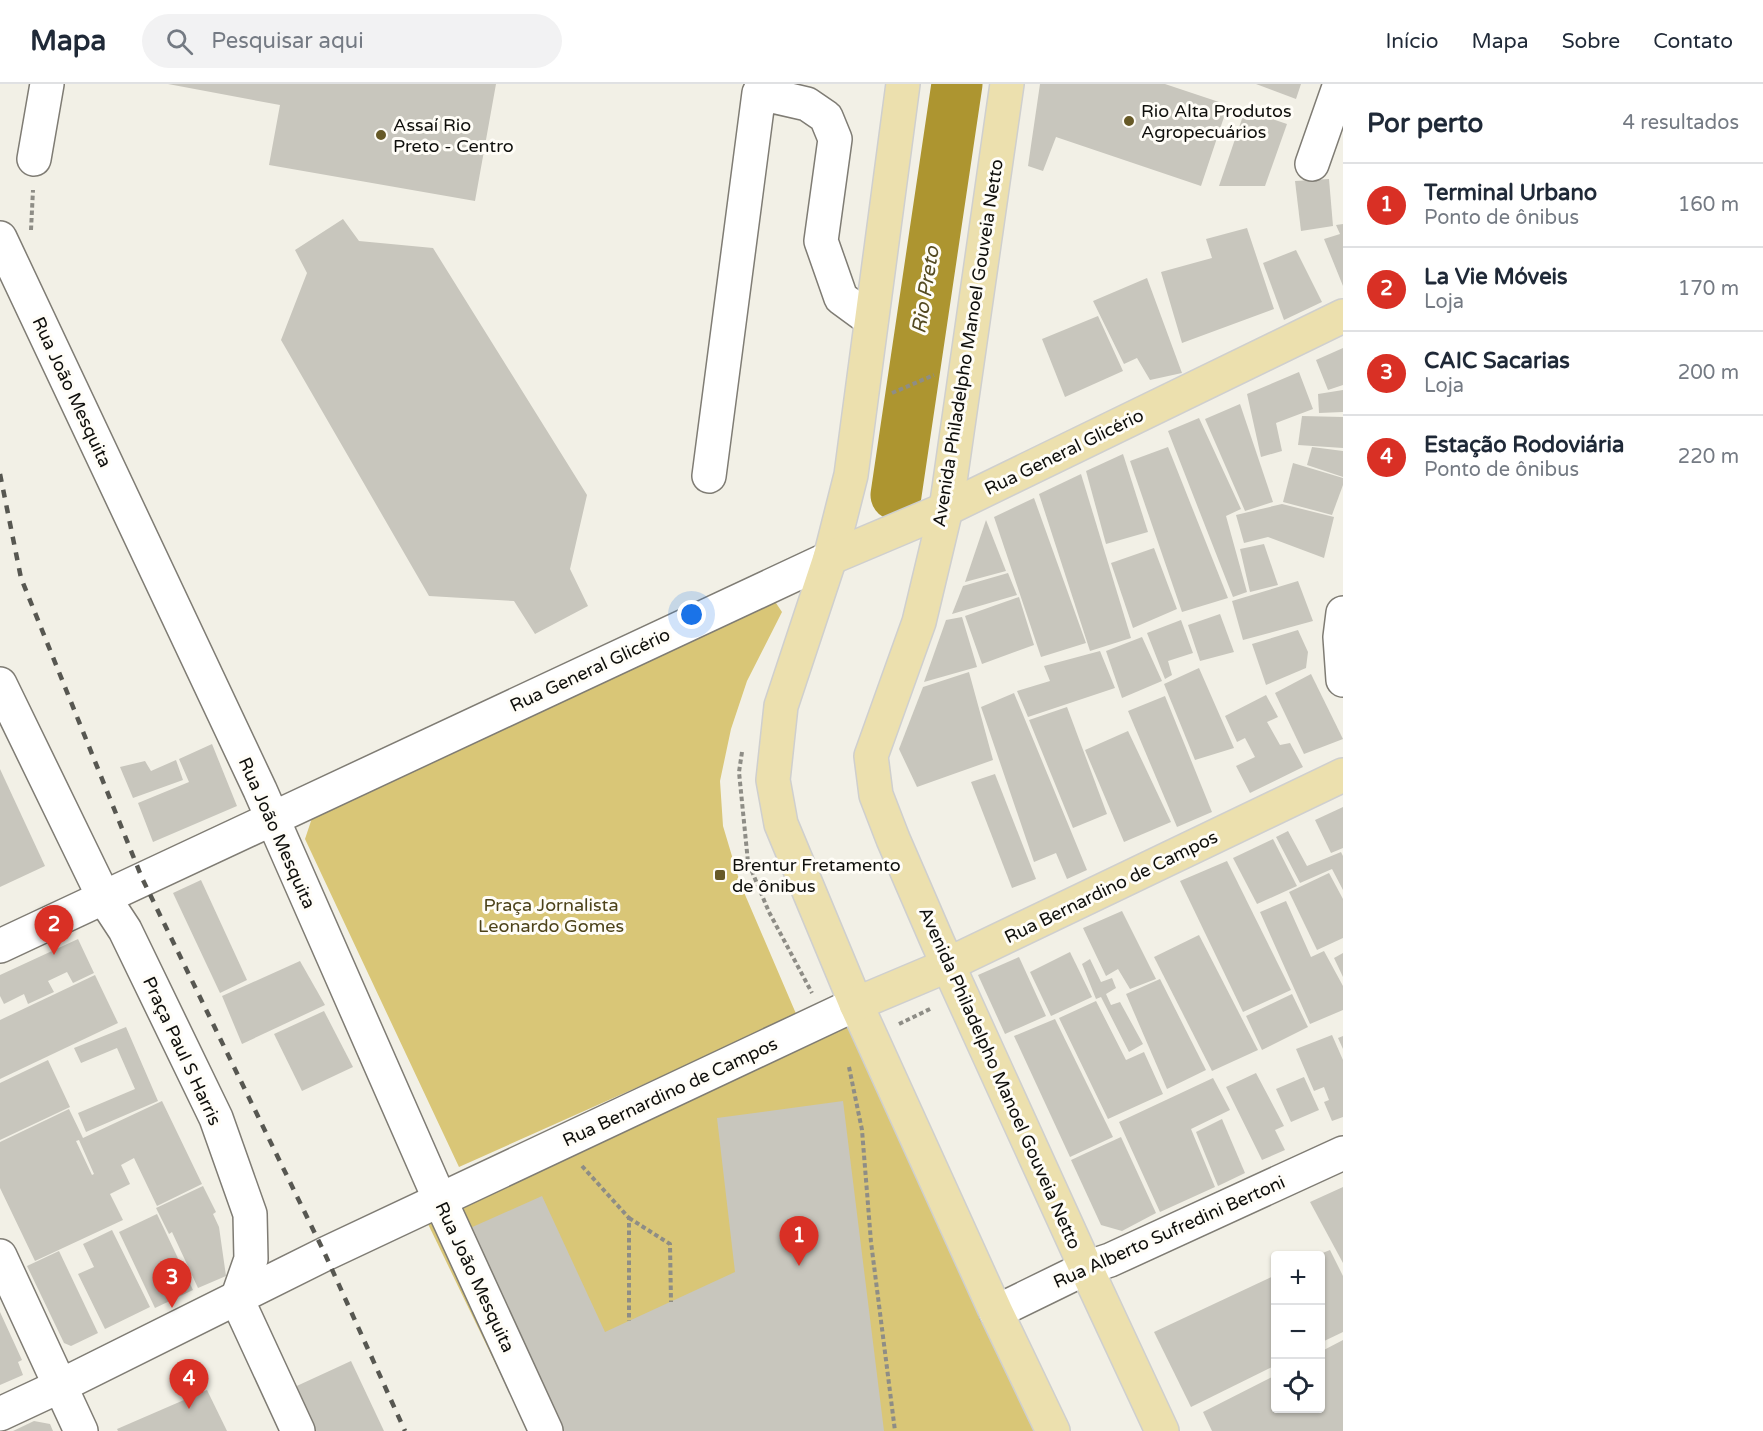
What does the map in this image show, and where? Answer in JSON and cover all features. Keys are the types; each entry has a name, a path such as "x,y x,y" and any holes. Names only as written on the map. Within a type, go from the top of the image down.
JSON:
{"main road":[{"path":"903,84 850,475 837,554 781,706 773,780 781,824 865,1001 871,1038 1006,1307 1053,1431"},
{"name":"Avenida Philadelpho Manoel Gouveia Netto","path":"1007,84 918,622 871,756 876,795 940,968 962,994 1080,1271 1162,1431"},
{"name":"Rua General Glicério","path":"837,554 935,513 1343,316"},
{"name":"Rua Bernardino de Campos","path":"865,1001 940,968 1343,776"}],"street":[{"path":"34,159 47,84"},
{"path":"1312,164 1340,84"},
{"path":"709,476 759,93 807,104 826,117 835,139 821,241 841,298 871,320"},
{"name":"Rua João Mesquita","path":"0,238 266,805 440,1200 546,1431"},
{"name":"Rua General Glicério","path":"0,946 142,878 266,805 837,554"},
{"path":"1343,613 1340,637 1343,680"},
{"name":"Praça Paul S Harris","path":"0,684 104,898 125,930 216,1118 250,1214 251,1259 237,1299"},
{"name":"Rua Bernardino de Campos","path":"0,1414 325,1254 865,1001"},
{"name":"Rua Alberto Sufredini Bertoni","path":"1006,1307 1080,1271 1110,1260 1343,1153"},
{"path":"0,1256 81,1431"},
{"path":"237,1299 298,1431"}],"path":[{"path":"889,394 938,374"},
{"path":"871,1038 962,994"},
{"path":"561,1143 629,1218 670,1244 671,1302"},
{"path":"629,1218 629,1321"}],"green space":[{"name":"Praça Jornalista Leonardo Gomes","path":"774,600 782,612 747,681 731,729 720,781 723,826 740,883 797,1016 459,1167 305,839 312,818"},
{"path":"849,1022 1034,1431 528,1431 428,1224"}],"building":[{"name":"Assaí Rio Preto - Centro","path":"168,84 496,84 475,201 269,165 280,105"},
{"name":"Rio Alta Produtos Agropecuários","path":"1040,84 1165,84 1228,105 1201,186 1056,137 1043,171 1028,166"},
{"path":"1256,84 1301,84 1296,99"},
{"path":"1245,110 1287,124 1265,186 1219,186"},
{"path":"1329,179 1333,226 1301,231 1295,181"},
{"path":"343,219 359,241 433,248 587,495 570,569 588,606 535,634 514,601 429,596 281,340 307,273 295,250"},
{"path":"1343,224 1343,286 1324,239 1340,234 1336,225"},
{"path":"1247,228 1274,309 1182,343 1161,272 1212,258 1206,239"},
{"path":"1296,250 1322,302 1284,320 1263,263"},
{"path":"1147,278 1182,373 1150,380 1137,358 1124,364 1093,301"},
{"path":"1098,316 1123,371 1065,397 1042,339"},
{"path":"1343,348 1343,385 1328,390 1316,360"},
{"path":"1299,372 1313,409 1276,423 1282,451 1261,457 1247,394"},
{"path":"1343,390 1343,412 1319,413 1318,394"},
{"path":"1240,404 1273,502 1245,511 1205,419"},
{"path":"1302,416 1343,417 1343,448 1298,445"},
{"path":"1199,418 1241,509 1226,516 1247,592 1233,597 1168,431"},
{"path":"1168,447 1228,598 1182,612 1130,461"},
{"path":"1312,447 1343,451 1343,477 1307,465"},
{"path":"1123,454 1148,532 1106,544 1086,471"},
{"path":"1293,463 1343,478 1343,485 1332,515 1283,502"},
{"path":"1081,474 1131,638 1090,651 1039,494"},
{"path":"1034,498 1086,643 1041,657 994,517"},
{"path":"1282,504 1334,517 1324,558 1268,537 1244,543 1236,515"},
{"path":"986,520 1006,571 965,582"},
{"path":"1264,544 1278,585 1250,592 1240,549"},
{"path":"1154,548 1177,609 1133,628 1111,563"},
{"path":"1008,573 1017,595 952,614 963,586"},
{"path":"1298,581 1313,621 1243,640 1232,601"},
{"path":"1019,597 1034,645 982,664 965,616"},
{"path":"1220,614 1234,652 1200,661 1188,625"},
{"path":"962,617 977,667 924,682 946,620"},
{"path":"1181,620 1193,653 1168,661 1172,675 1165,679 1147,633"},
{"path":"1298,630 1308,652 1306,668 1266,685 1252,644"},
{"path":"1142,637 1162,681 1122,698 1106,651"},
{"path":"1100,651 1115,688 1028,717 1017,691 1050,681 1044,666"},
{"path":"1199,668 1234,748 1195,760 1164,684"},
{"path":"969,672 993,760 917,787 899,749 923,687"},
{"path":"1311,674 1343,739 1304,754 1275,693"},
{"path":"1014,693 1087,870 1067,879 1056,853 1034,862 981,707"},
{"path":"1266,695 1278,717 1267,722 1280,745 1290,743 1303,767 1250,793 1236,766 1255,757 1245,738 1237,742 1225,716"},
{"path":"1165,696 1212,812 1177,827 1128,711"},
{"path":"1067,707 1107,814 1073,828 1029,720"},
{"path":"1128,731 1171,822 1124,842 1085,750"},
{"path":"212,744 237,806 153,842 138,803 189,782 179,759"},
{"path":"176,760 183,780 133,798 120,767 145,761 151,771"},
{"path":"0,769 45,866 0,887"},
{"path":"995,774 1036,879 1012,888 971,782"},
{"path":"1343,807 1343,848 1331,853 1315,820"},
{"path":"1288,831 1307,866 1341,852 1343,890 1332,869 1300,883 1276,837"},
{"path":"1273,839 1297,886 1257,904 1233,858"},
{"path":"1227,861 1291,990 1243,1012 1180,881"},
{"path":"1329,873 1343,899 1343,938 1317,950 1289,892"},
{"path":"201,880 247,980 220,993 173,893"},
{"path":"1286,901 1311,957 1324,951 1343,986 1343,1010 1310,1024 1260,912"},
{"path":"1122,911 1156,979 1130,989 1118,969 1106,976 1083,928"},
{"path":"1199,935 1258,1050 1212,1071 1154,957"},
{"path":"78,939 94,973 73,983 67,972 48,981 54,992 28,1004 24,994 4,1004 0,996 0,975"},
{"path":"1070,952 1092,997 1051,1016 1030,972"},
{"path":"1343,953 1343,977 1334,958"},
{"path":"1019,957 1046,1016 1005,1034 978,975"},
{"path":"1090,959 1101,982 1112,978 1116,988 1106,994 1111,1005 1120,1002 1143,1044 1129,1052 1101,997 1096,999 1082,964"},
{"path":"300,961 325,1005 242,1044 222,996"},
{"path":"95,975 118,1023 0,1079 0,1020"},
{"path":"1160,979 1206,1070 1167,1089 1126,994"},
{"path":"1292,994 1308,1027 1262,1050 1246,1016"},
{"path":"1096,1001 1126,1060 1144,1052 1163,1094 1108,1119 1059,1018"},
{"path":"324,1011 353,1067 302,1091 274,1034"},
{"path":"1055,1019 1113,1137 1070,1157 1014,1036"},
{"path":"126,1027 158,1101 86,1132 78,1113 135,1089 117,1048 81,1063 74,1048"},
{"path":"1332,1035 1343,1060 1343,1117 1332,1121 1324,1102 1329,1100 1324,1087 1314,1091 1296,1049"},
{"path":"1343,1036 1343,1049 1338,1038"},
{"path":"48,1060 70,1107 0,1140 0,1083"},
{"path":"1256,1073 1284,1126 1275,1130 1285,1150 1262,1160 1226,1087"},
{"path":"1304,1077 1319,1110 1291,1122 1276,1089"},
{"path":"1213,1078 1230,1110 1191,1129 1215,1187 1160,1212 1119,1122"},
{"path":"162,1101 202,1184 157,1206 134,1158 121,1165 130,1184 110,1194 123,1220 35,1261 0,1188 0,1142 69,1109 83,1138","holes":["79,1140 94,1174 92,1175 76,1141"]},
{"path":"843,1101 884,1431 540,1431 450,1237 542,1196 605,1332 735,1272 717,1118"},
{"path":"1222,1119 1245,1173 1218,1186 1196,1132"},
{"path":"1121,1137 1156,1213 1122,1231 1101,1225 1071,1160"},
{"path":"203,1186 216,1212 213,1214 219,1227 226,1276 198,1288 172,1232 169,1234 156,1208"},
{"path":"1343,1187 1343,1263 1310,1202"},
{"path":"157,1214 193,1290 155,1308 119,1232"},
{"path":"112,1230 150,1307 105,1329 78,1274 94,1267 83,1244"},
{"path":"1330,1250 1343,1276 1343,1332 1325,1341 1325,1305 1325,1252"},
{"path":"59,1251 98,1333 71,1346 64,1343 27,1266"},
{"path":"1271,1277 1271,1367 1191,1407 1154,1332"},
{"path":"0,1312 22,1360 18,1362 23,1375 0,1385"},
{"path":"1343,1340 1343,1431 1212,1431 1203,1412 1271,1378 1271,1413 1325,1413 1325,1349"},
{"path":"351,1361 384,1431 307,1431 288,1390"},
{"path":"207,1390 227,1431 118,1431 117,1429"},
{"path":"34,1421 50,1424 53,1431 13,1431"}],"waterway":[{"name":"Rio Preto","path":"896,495 957,84"}],"railway":[{"path":"0,474 21,578 142,878 325,1254 405,1431"}],"place":[{"name":"Rio Alta Produtos Agropecuários","path":"1129,121"},
{"name":"Assaí Rio Preto - Centro","path":"381,135"},
{"name":"Brentur Fretamento de ônibus","path":"720,875"},
{"name":"La Vie Móveis","path":"54,955"},
{"name":"Terminal Urbano","path":"799,1266"},
{"name":"CAIC Sacarias","path":"172,1308"},
{"name":"Estação Rodoviária","path":"189,1409"}]}
